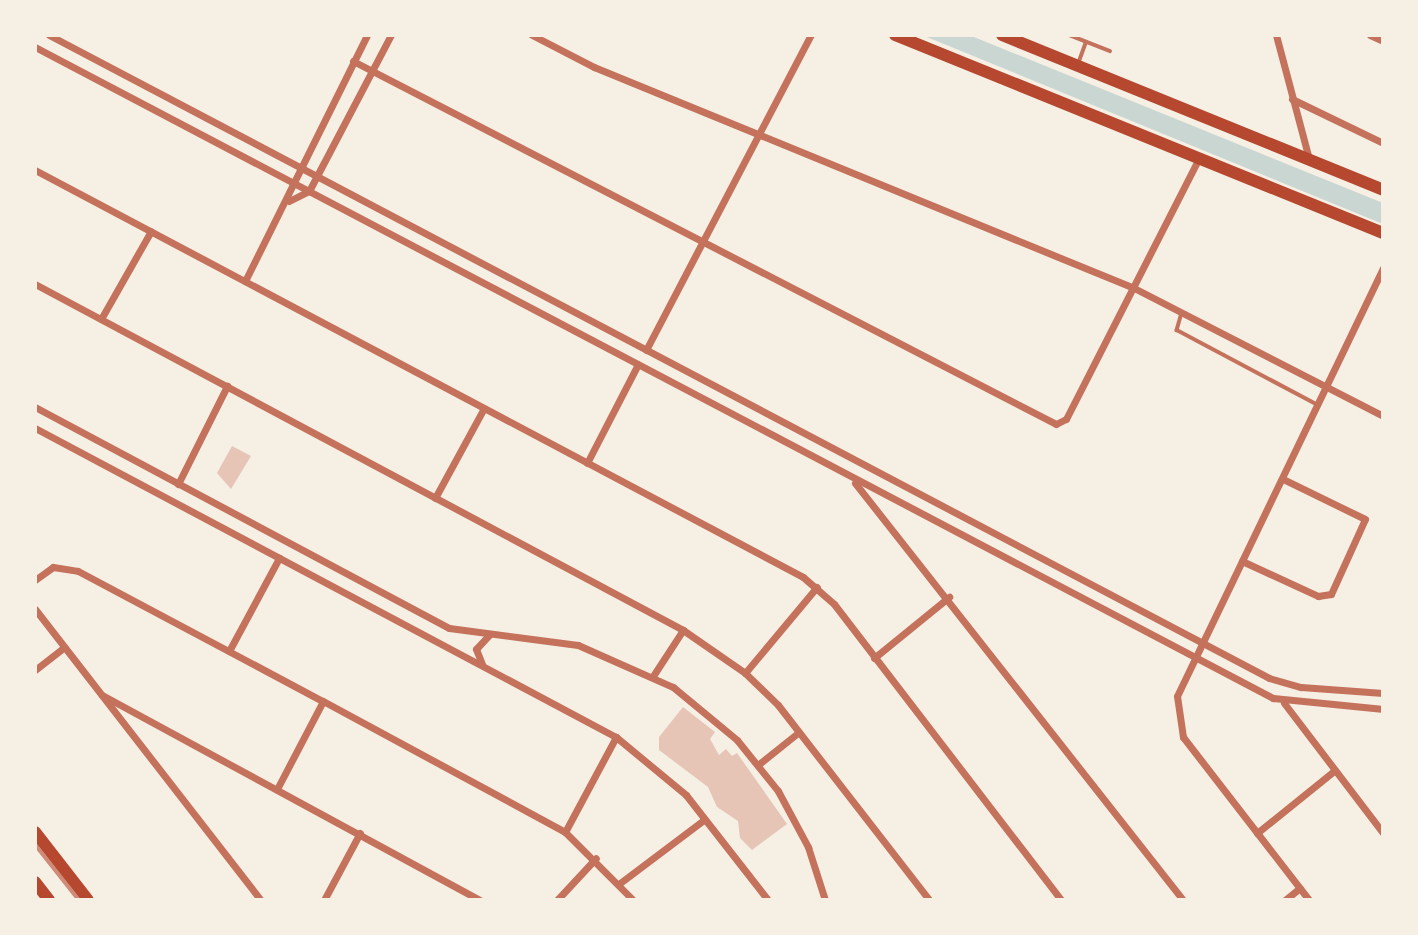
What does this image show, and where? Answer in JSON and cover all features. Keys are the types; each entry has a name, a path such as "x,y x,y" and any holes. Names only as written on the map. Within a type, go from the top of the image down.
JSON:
{"main road":[{"path":"895,35 1383,233"},
{"path":"1002,35 1383,190"},
{"path":"35,832 88,900"},
{"path":"35,882 49,900"}],"street":[{"path":"49,35 1283,684 1383,693"},
{"path":"245,281 289,201 292,182 367,35"},
{"path":"289,201 309,191 391,35"},
{"path":"532,35 759,134 1134,288 1383,416"},
{"path":"646,350 811,35"},
{"path":"1276,35 1310,162"},
{"path":"1370,35 1383,41"},
{"path":"35,47 638,364 852,480 1284,702 1383,709"},
{"path":"354,61 704,238 1056,424 1066,419 1198,160"},
{"path":"1292,99 1383,143"},
{"path":"165,116 173,100"},
{"path":"35,170 817,587 1058,897 1047,900"},
{"path":"375,226 383,211"},
{"path":"101,319 151,231"},
{"path":"1309,900 1183,737 1177,696 1199,641 1283,479 1383,268"},
{"path":"35,284 683,630 746,673 799,733 929,900"},
{"path":"587,463 638,364"},
{"path":"699,397 707,382"},
{"path":"178,484 227,386"},
{"path":"35,407 449,628 578,645 653,676 716,719 758,764 797,822 825,900"},
{"path":"435,498 484,408"},
{"path":"46,413 37,429 616,737 664,772 705,819 768,900"},
{"path":"1242,561 1318,596 1331,594 1365,519 1283,479"},
{"path":"852,480 949,597 1183,900"},
{"path":"229,651 279,558"},
{"path":"325,583 334,566"},
{"path":"35,580 52,568 78,571 323,701 565,832 596,858 633,900"},
{"path":"746,673 817,587"},
{"path":"874,657 949,597"},
{"path":"35,609 261,900"},
{"path":"653,676 683,630"},
{"path":"488,669 476,649 490,635"},
{"path":"35,670 64,647"},
{"path":"102,695 481,900"},
{"path":"277,789 323,701"},
{"path":"1284,702 1383,833"},
{"path":"758,764 799,733"},
{"path":"565,832 616,737"},
{"path":"1257,833 1335,770"},
{"path":"620,883 705,819"},
{"path":"324,900 360,833"},
{"path":"557,900 596,858"},
{"path":"1286,900 1300,888"}],"lane":[{"path":"1069,35 1110,51"},
{"path":"1077,66 1086,42"},
{"path":"1182,313 1177,330 1318,405"}],"shaded area":[{"path":"922,35 969,35 1383,203 1383,224"}],"building":[{"path":"232,446 251,456 231,489 217,473"},
{"path":"683,707 715,732 710,739 719,755 726,749 732,756 737,753 787,824 752,850 740,838 738,821 717,807 708,787 659,750 659,737"}],"railway":[{"path":"35,844 79,900"}]}
